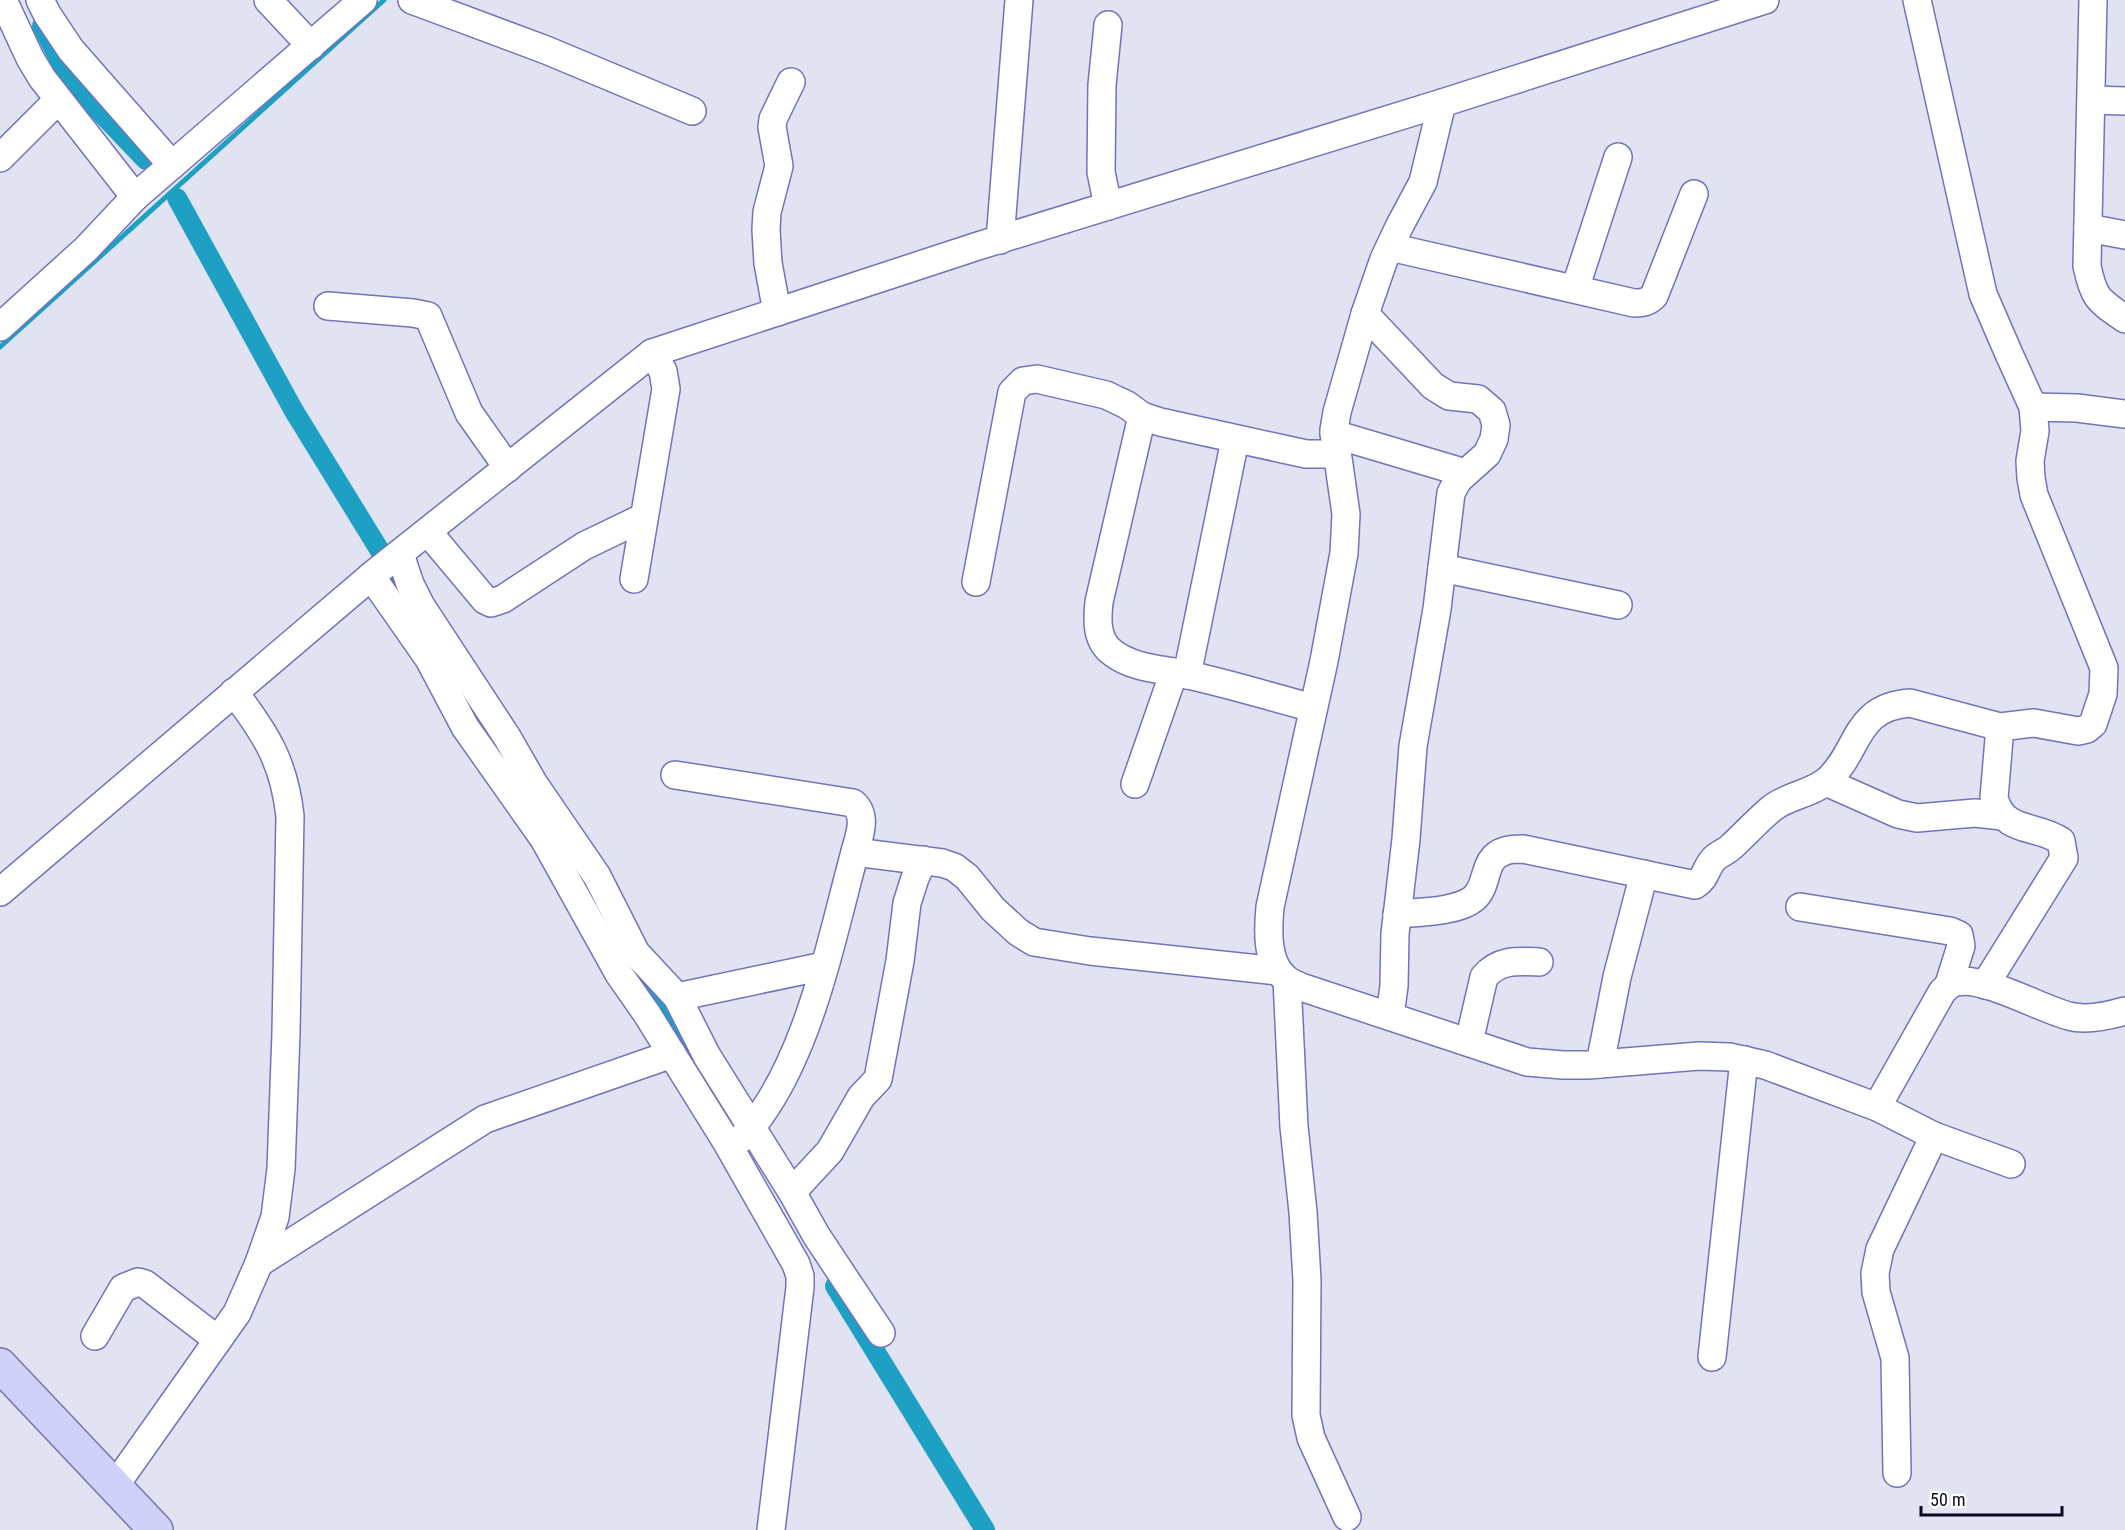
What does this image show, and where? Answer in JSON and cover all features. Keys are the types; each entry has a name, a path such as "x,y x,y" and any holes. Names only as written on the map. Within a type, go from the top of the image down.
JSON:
{"main road":[{"path":"0,1365 114,1487 148,1527"}],"street":[{"path":"3,0 30,58 58,100 135,197"},
{"path":"40,0 71,50 172,165"},
{"path":"268,0 311,46"},
{"path":"0,327 86,249 135,197 363,0"},
{"path":"412,0 546,50 692,111"},
{"path":"1000,240 1018,0"},
{"path":"0,892 385,566 652,353 1000,240 1442,104 1765,0"},
{"path":"1397,914 1454,907 1475,898 1482,888 1485,872 1492,859 1504,851 1523,849 1695,885 1703,880 1709,866 1717,857 1730,849 1772,808 1788,798 1826,782 1837,770 1860,729 1880,711 1894,704 1910,703 2000,727 2034,723 2067,730 2087,729 2093,724 2103,694 2104,668 2034,495 2030,461 2036,431 2033,407 1983,294 1917,0"},
{"path":"2093,0 2087,266 2091,286 2100,302 2125,319"},
{"path":"1108,25 1102,85 1101,172 1108,206"},
{"path":"777,312 768,263 766,230 767,212 779,166 772,127 773,119 791,82"},
{"path":"0,158 58,100"},
{"path":"2092,100 2125,100"},
{"path":"1347,1517 1311,1438 1306,1415 1304,1212 1294,1127 1282,975 1270,943 1269,907 1344,553 1346,514 1335,444 1337,412 1365,315 1390,247 1398,227 1423,182 1442,104"},
{"path":"1575,289 1618,157"},
{"path":"1390,247 1634,303 1649,301 1654,296 1694,194"},
{"path":"2088,228 2125,235"},
{"path":"328,306 428,316 469,413 508,468"},
{"path":"1365,315 1433,386 1449,396 1478,399 1492,411 1496,425 1494,439 1487,454 1458,480 1451,493 1437,609 1413,746 1390,1016"},
{"path":"634,579 666,389 663,371 652,353"},
{"path":"976,582 1012,392 1023,381 1037,379 1106,395 1127,405 1142,416 1235,440 1306,454 1335,444 1465,473"},
{"path":"2033,407 2077,408 2125,414"},
{"path":"1142,416 1096,623 1101,638 1111,652 1143,667 1181,673 1313,708"},
{"path":"1136,784 1181,673 1235,440"},
{"path":"428,532 491,603 503,599 585,546 644,517"},
{"path":"385,566 410,584 421,606 507,737 534,784 597,876 636,953 677,997 707,1056 790,1251 800,1276 771,1530"},
{"path":"385,566 429,659 465,726 544,838 619,974 672,1054 792,1192 816,1235 881,1332"},
{"path":"1442,567 1618,605"},
{"path":"114,1487 237,1313 259,1263 275,1217 281,1169 287,1022 290,816 287,788 279,763 262,728 234,692"},
{"path":"1985,985 2064,858 2061,841 2054,836 2010,823 1997,809 1994,798 2000,727"},
{"path":"675,776 844,801 853,803 861,814 862,824 855,852 805,1029 786,1074 742,1137"},
{"path":"1826,782 1898,814 1917,818 1975,813 2002,816"},
{"path":"855,852 923,860 954,867 967,877 993,909 1018,932 1034,942 1282,975 1301,987 1527,1062 1563,1065 1600,1064 1699,1056 1744,1060 1765,1065 1876,1107 1934,1136 2011,1164"},
{"path":"792,1192 830,1151 861,1097 878,1080 900,961 907,903 923,860"},
{"path":"1600,1064 1617,977 1644,874"},
{"path":"1800,907 1950,931 1959,935 1961,946 1949,984 1942,992 1876,1107"},
{"path":"1469,1042 1484,977 1491,969 1513,960 1539,962"},
{"path":"677,997 824,966"},
{"path":"1949,984 1964,981 1985,985 2071,1017 2118,1013 2125,993"},
{"path":"259,1263 485,1119 672,1054"},
{"path":"1712,1358 1744,1060"},
{"path":"1897,1473 1895,1358 1876,1292 1875,1273 1880,1249 1934,1136"},
{"path":"94,1336 123,1288 138,1282 145,1284 218,1340"}],"waterway":[{"path":"0,347 384,0"},
{"path":"42,26 62,64 82,93 146,160"},
{"path":"177,198 294,411 393,572"},
{"path":"638,967 702,1072"},
{"path":"835,1286 985,1530"}]}
